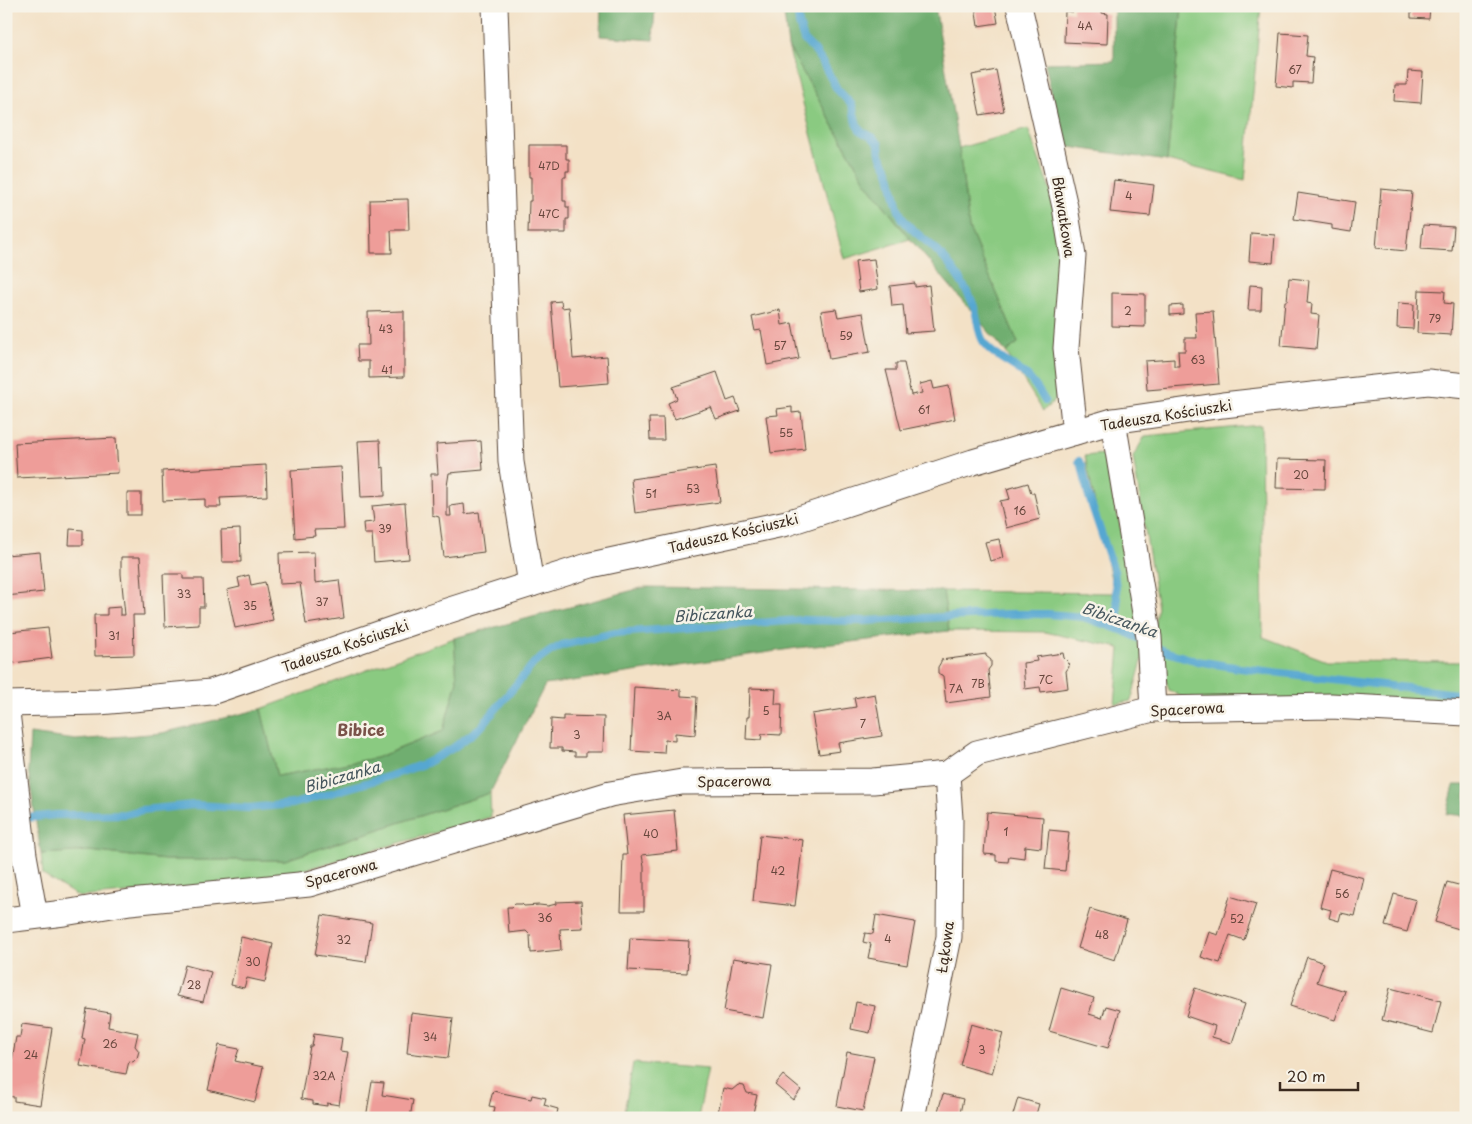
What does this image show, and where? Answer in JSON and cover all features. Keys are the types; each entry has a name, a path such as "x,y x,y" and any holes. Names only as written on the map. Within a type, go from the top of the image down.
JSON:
{"street":[{"path":"495,6 511,462 531,584"},
{"name":"Bławatkowa","path":"1019,6 1063,197 1072,256 1066,348 1075,432"},
{"name":"Tadeusza Kościuszki","path":"6,704 99,702 211,692 422,619 591,565 787,523 973,462 1113,421 1223,405 1428,382 1466,386"},
{"path":"1113,421 1150,646 1153,709"},
{"path":"6,704 24,855 35,916"},
{"name":"Spacerowa","path":"6,920 130,902 309,884 610,794 682,782 873,780 947,774 977,753 1153,709 1331,706 1466,713"},
{"name":"Łąkowa","path":"912,1118 949,937 950,820 947,774"}],"green space":[{"path":"601,6 655,6 653,40 600,36"},
{"path":"783,6 935,6 959,148 969,228 1018,343 1006,352 910,239 865,181 788,46"},
{"path":"1114,6 1182,6 1167,161 1063,146 1045,63 1114,61"},
{"path":"1182,6 1261,6 1245,180 1167,161"},
{"path":"788,46 865,181 910,239 844,259"},
{"path":"1028,129 1059,214 1063,276 1059,396 1043,411 1006,352 1018,343 969,228 959,148"},
{"path":"1261,425 1263,637 1327,661 1466,662 1466,682 1462,687 1466,691 1466,702 1189,701 1169,690 1156,638 1155,628 1158,608 1133,457 1145,436"},
{"path":"1103,454 1136,593 1143,657 1131,701 1115,704 1120,648 1045,632 949,631 943,591 1114,593 1085,456"},
{"path":"645,587 943,591 949,631 797,648 545,685 490,793 285,860 165,860 90,851 41,854 28,770 30,734 76,740 162,733 261,709 277,776 376,758 443,731 457,681 454,638"},
{"path":"454,638 457,681 443,731 376,758 277,776 261,709"},
{"path":"1454,785 1466,785 1466,816 1447,814"},
{"path":"490,793 491,817 264,881 79,897 43,875 41,854 90,851 165,860 285,860"},
{"path":"633,1063 708,1069 698,1118 623,1118"}],"building":[{"path":"975,6 995,6 998,23 978,26"},
{"path":"1073,6 1102,6 1102,13 1108,14 1107,44 1064,42 1065,11 1073,12"},
{"path":"1391,6 1430,6 1429,19 1411,18 1411,9 1391,8"},
{"path":"1280,33 1308,35 1306,56 1313,57 1311,83 1293,82 1293,88 1276,86"},
{"path":"996,70 1004,111 980,115 972,75"},
{"path":"1408,71 1423,72 1421,103 1394,101 1395,85 1407,85"},
{"path":"529,145 566,145 566,159 569,159 569,171 566,171 566,177 563,177 563,201 566,201 566,207 569,207 569,219 566,219 566,233 528,233 529,201 531,201"},
{"path":"1114,180 1154,185 1150,216 1110,212"},
{"path":"1381,189 1412,192 1406,251 1376,248"},
{"path":"1298,193 1355,202 1351,232 1332,229 1332,225 1294,219"},
{"path":"408,199 409,230 391,230 392,253 371,253 370,200"},
{"path":"1423,225 1454,227 1452,251 1421,249"},
{"path":"1251,233 1275,235 1273,263 1249,261"},
{"path":"874,259 878,289 859,292 855,261"},
{"path":"1289,278 1309,280 1307,303 1312,304 1311,314 1319,315 1316,349 1281,346"},
{"path":"915,283 915,287 929,285 934,331 906,333 903,305 892,306 890,286"},
{"path":"1250,285 1262,286 1261,310 1248,310"},
{"path":"1419,290 1445,291 1444,303 1453,304 1451,335 1417,333"},
{"path":"1112,293 1145,294 1145,327 1112,326"},
{"path":"561,301 562,308 569,307 573,359 607,356 609,383 558,387 551,302"},
{"path":"1398,303 1414,304 1413,329 1397,328"},
{"path":"1183,305 1183,314 1170,315 1170,306"},
{"path":"836,309 838,317 863,313 870,352 829,359 821,311"},
{"path":"780,310 782,325 792,323 799,359 767,365 761,330 755,331 752,317"},
{"path":"404,311 404,377 369,378 369,361 358,361 357,345 369,345 368,312"},
{"path":"1213,311 1219,384 1147,390 1145,361 1174,359 1174,366 1179,366 1178,351 1185,351 1185,338 1197,338 1195,312"},
{"path":"896,363 904,363 911,395 922,393 920,384 932,381 934,389 949,386 955,419 901,430 886,370 896,370"},
{"path":"717,372 727,401 735,398 740,411 716,419 711,407 675,419 668,403 677,399 673,387"},
{"path":"792,407 792,413 801,412 805,449 771,453 766,416 778,415 777,409"},
{"path":"649,418 663,418 664,440 650,440"},
{"path":"116,438 118,473 17,478 15,443"},
{"path":"380,440 381,468 384,467 385,496 361,497 358,441"},
{"path":"481,441 483,470 449,473 447,516 451,516 450,506 464,504 465,514 479,512 484,552 444,557 439,517 432,515 431,474 438,474 436,444"},
{"path":"1277,459 1326,460 1325,489 1276,488"},
{"path":"266,465 267,496 220,498 221,507 205,507 205,499 163,501 162,471"},
{"path":"341,467 344,529 314,530 315,536 295,538 291,470"},
{"path":"715,467 720,502 635,513 631,479"},
{"path":"1028,483 1031,493 1034,493 1040,519 1006,528 1000,501 1010,499 1007,489"},
{"path":"127,493 141,493 141,515 127,515"},
{"path":"405,503 409,559 374,562 372,534 364,534 363,523 374,522 372,506"},
{"path":"70,529 83,530 83,545 69,545"},
{"path":"240,529 241,562 222,562 221,530"},
{"path":"999,539 1003,558 990,561 985,542"},
{"path":"40,552 44,592 6,596 6,555"},
{"path":"314,552 315,583 339,580 344,618 306,624 300,583 280,584 279,553"},
{"path":"121,557 140,557 144,615 133,615 134,655 95,656 94,615 107,615 107,608 120,607 120,615 125,615"},
{"path":"163,574 183,574 183,579 203,579 204,607 199,607 199,625 165,627"},
{"path":"249,575 251,585 265,582 273,620 235,628 227,590 240,587 238,578"},
{"path":"8,620 9,632 48,628 52,658 6,664 6,621"},
{"path":"1063,653 1069,667 1066,671 1068,688 1041,692 1040,687 1025,689 1023,663 1037,661 1036,657"},
{"path":"986,654 991,660 991,666 988,670 991,697 946,703 943,676 938,673 941,660"},
{"path":"634,687 681,690 681,696 697,697 695,735 675,733 675,741 665,740 664,753 631,751"},
{"path":"750,688 776,689 775,704 782,704 781,735 762,734 761,740 746,739"},
{"path":"875,694 882,736 838,743 840,751 819,754 812,714 856,707 854,698"},
{"path":"563,716 604,717 603,752 586,752 586,756 575,756 575,752 562,751 562,748 550,748 551,719 563,720"},
{"path":"674,810 678,851 642,855 644,866 644,911 621,911 623,855 627,855 623,815"},
{"path":"987,812 1043,817 1041,848 1025,846 1024,858 1009,856 1008,862 996,861 996,855 984,854"},
{"path":"1049,830 1069,832 1065,871 1045,869"},
{"path":"760,835 803,840 795,906 753,901"},
{"path":"1330,869 1364,878 1355,916 1341,913 1339,921 1329,918 1331,910 1320,907"},
{"path":"1447,882 1466,887 1466,931 1435,922"},
{"path":"1394,894 1416,900 1407,932 1385,926"},
{"path":"1230,896 1256,904 1244,940 1230,935 1220,963 1201,957 1209,932 1218,935"},
{"path":"581,901 583,928 560,929 561,950 531,953 530,935 526,931 509,933 507,907 512,907 515,904 548,906 556,904 556,902"},
{"path":"1090,909 1127,920 1115,960 1078,948"},
{"path":"322,915 372,923 366,962 315,955"},
{"path":"876,915 915,922 907,965 868,958 871,944 863,942 865,933 873,934"},
{"path":"241,937 273,944 265,982 247,978 244,988 231,985"},
{"path":"630,938 689,941 687,973 628,970"},
{"path":"1307,957 1324,963 1317,982 1345,991 1335,1020 1290,1006"},
{"path":"733,958 772,964 763,1018 724,1011"},
{"path":"185,965 211,972 203,1002 177,996"},
{"path":"1061,988 1094,998 1089,1014 1102,1018 1106,1006 1120,1010 1108,1048 1049,1031"},
{"path":"1195,988 1245,1004 1232,1043 1212,1037 1215,1026 1186,1016"},
{"path":"1390,988 1441,1001 1433,1033 1382,1020"},
{"path":"856,1002 875,1006 870,1033 851,1029"},
{"path":"87,1009 110,1013 108,1027 138,1033 135,1046 139,1051 137,1058 133,1062 129,1061 126,1074 80,1066 85,1039 82,1038"},
{"path":"411,1013 453,1018 448,1058 407,1053"},
{"path":"22,1024 52,1028 40,1105 14,1101 14,1097 6,1096 8,1072 10,1072 16,1037 20,1037"},
{"path":"971,1024 1003,1033 992,1074 960,1065"},
{"path":"314,1034 342,1038 340,1051 348,1052 339,1105 327,1103 327,1106 313,1104 313,1101 301,1099 310,1046 312,1046"},
{"path":"219,1045 239,1049 235,1061 263,1067 255,1102 208,1090"},
{"path":"847,1052 874,1057 863,1111 837,1106"},
{"path":"783,1075 801,1090 793,1100 775,1085"},
{"path":"372,1082 384,1083 382,1095 413,1100 410,1118 366,1118"},
{"path":"738,1085 744,1086 747,1093 757,1095 752,1118 717,1118 723,1088 732,1090"},
{"path":"493,1091 531,1099 532,1095 546,1098 544,1105 558,1109 556,1118 493,1118 495,1107 489,1106"},
{"path":"943,1094 963,1099 959,1118 936,1118"},
{"path":"1018,1098 1039,1104 1035,1118 1012,1118"}],"waterway":[{"path":"797,6 799,24 804,40 814,50 837,89 852,105 857,125 861,131 872,137 879,144 881,156 889,172 898,209 903,219 939,253 958,277 973,303 983,342 996,355 1027,376 1045,401"},
{"path":"1079,461 1082,465 1088,494 1114,571 1118,629"},
{"name":"Bibiczanka","path":"6,820 56,815 125,814 142,810 194,805 248,808 293,804 390,776 426,763 453,748 481,727 534,663 551,651 562,645 615,633 801,620 863,621 1008,614 1048,614 1083,617 1124,631 1144,641"},
{"name":"Bibiczanka","path":"1154,646 1197,661 1240,668 1466,695"}],"district":[{"name":"Bibice","path":"361,729"}]}
